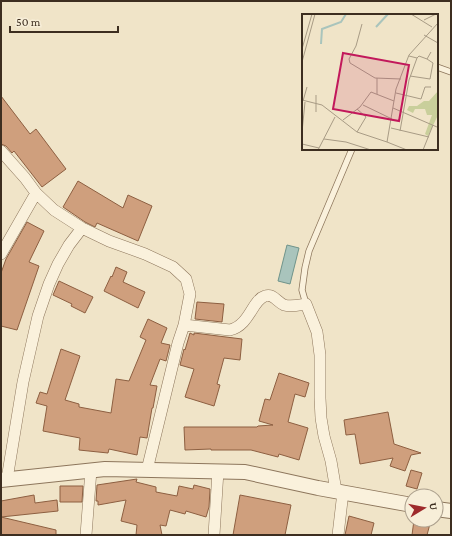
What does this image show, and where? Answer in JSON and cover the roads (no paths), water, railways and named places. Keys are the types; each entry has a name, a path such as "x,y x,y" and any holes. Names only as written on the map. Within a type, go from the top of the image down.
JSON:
{"street":[{"path":"1,151 36,193 54,210 82,228 109,241 145,254 173,267 186,279 190,294 184,326 178,344 147,470"},
{"path":"1,254 36,193"},
{"path":"82,228 69,245 58,264 48,284 38,316 23,382 4,479 105,469 245,472 404,504"},
{"path":"184,326 230,330 234,329 246,319 258,301 265,296 272,296 279,303 284,305 291,306 306,304 317,332 320,355 320,398 324,436 340,492 338,535"},
{"path":"86,535 91,470"},
{"path":"214,535 218,471"}],"lane":[{"path":"438,67 451,72"},
{"path":"306,304 302,290 309,251 352,150"}],"water":[{"path":"287,245 299,248 290,284 278,281"}]}
